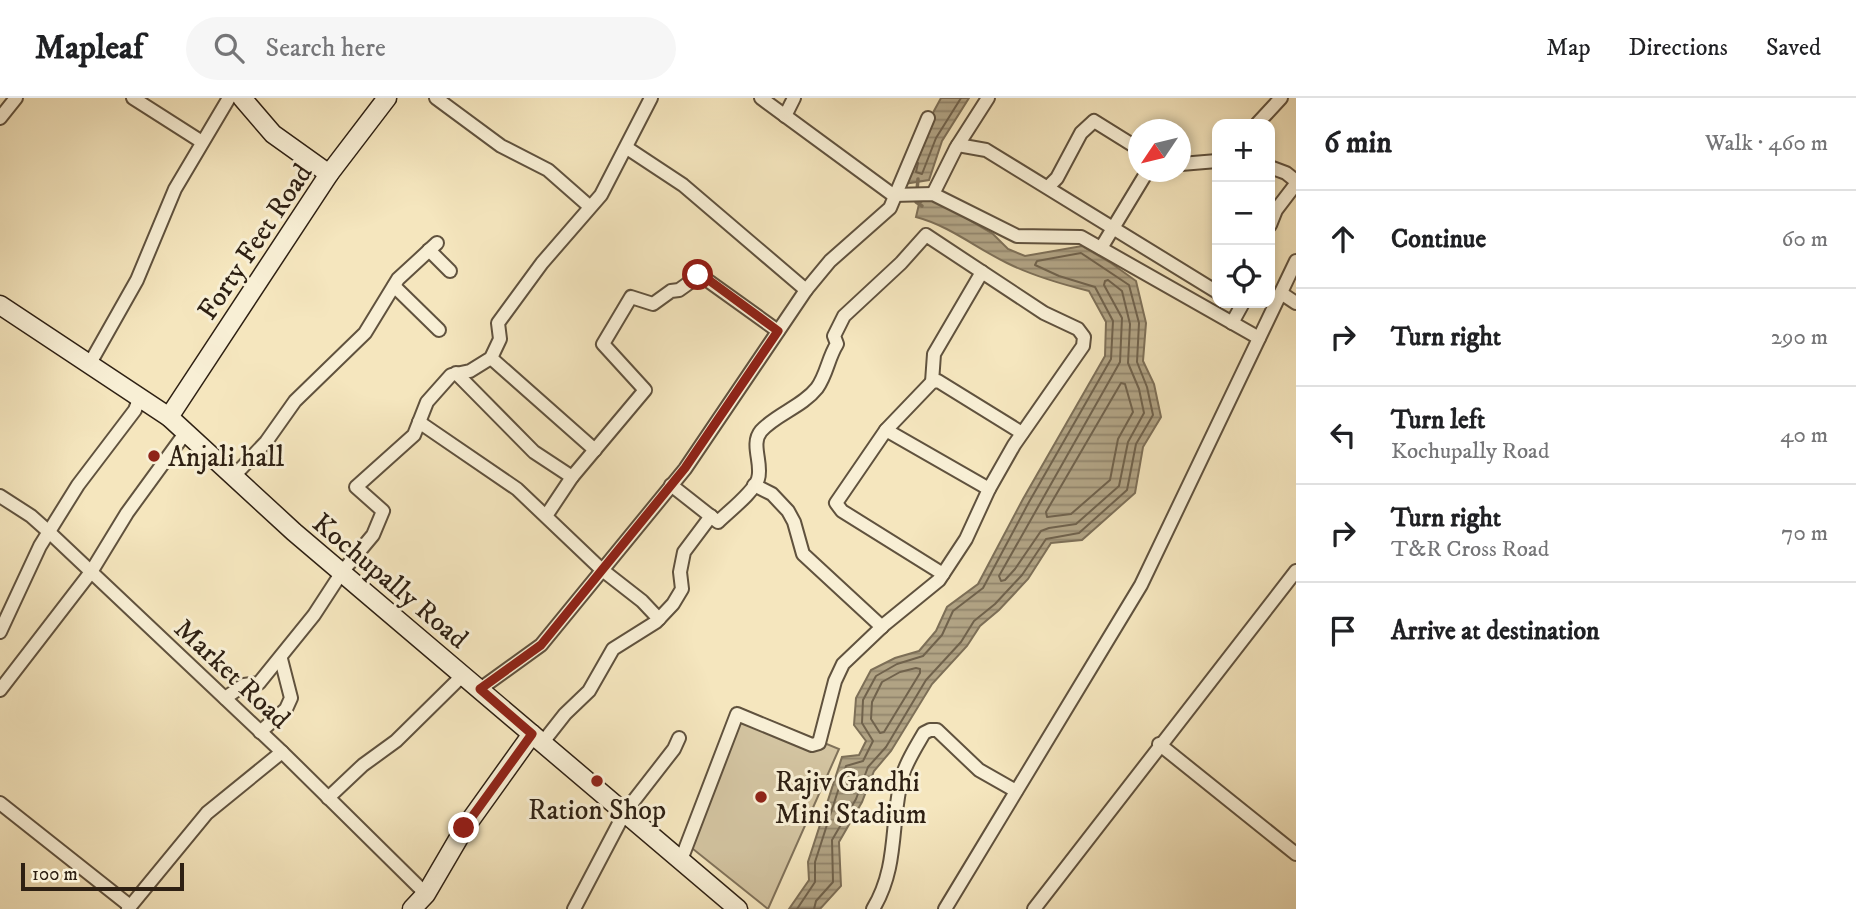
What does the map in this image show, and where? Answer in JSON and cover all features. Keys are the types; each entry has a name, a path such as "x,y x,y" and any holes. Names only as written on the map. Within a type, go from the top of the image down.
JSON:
{"main road":[{"path":"242,98 273,134 329,174"},
{"name":"Forty Feet Road","path":"169,417 329,174 387,98"},
{"name":"Kochupally Road","path":"0,305 169,417 342,572 738,909"},
{"path":"412,909 426,894 464,828 537,738"}],"street":[{"path":"0,118 16,98"},
{"path":"133,98 202,142"},
{"path":"89,365 137,280 175,189 229,98"},
{"path":"436,98 500,146 548,170 589,206"},
{"path":"225,698 244,685 259,683 281,659 342,572 373,535 383,511 356,487 414,435 427,402 451,375 480,366 491,358 500,339 498,323 542,263 601,195 650,98"},
{"path":"761,98 897,195 928,194 1017,236 1081,237 1259,338"},
{"path":"785,116 794,98"},
{"path":"928,194 988,98"},
{"path":"1262,119 1281,98"},
{"path":"480,689 541,645 685,468 806,290 830,261 890,208 928,118"},
{"path":"1048,187 1057,178 1081,133 1094,121 1128,142"},
{"path":"958,145 986,150 1212,289"},
{"path":"627,148 683,185 806,290"},
{"path":"1191,163 1212,161"},
{"path":"1275,169 1286,173 1296,182 1275,212"},
{"path":"1101,248 1141,182"},
{"path":"671,485 718,522 758,478 757,441 761,431 798,405 816,388 837,344 834,336 844,316 901,263 926,235 1044,313 1078,329 1084,337 1083,346 1021,433 989,489 981,512 966,539 939,580 882,626 844,664 835,681 819,743 812,745 737,714 681,860"},
{"path":"234,476 266,442 295,401 365,333 405,273 433,247 450,271"},
{"path":"945,909 1142,585 1296,261"},
{"path":"932,382 934,354 982,272"},
{"path":"545,516 572,477 645,390 603,344 631,297 653,304 671,290 679,290 700,275 778,331"},
{"path":"394,286 439,330"},
{"path":"1281,293 1296,303"},
{"path":"1232,323 1238,308"},
{"path":"491,358 595,450"},
{"path":"456,373 534,452 572,477"},
{"path":"943,574 842,511 836,503 886,430 932,382 945,384 1021,433"},
{"path":"0,632 33,559 49,532 78,485 135,410 139,399"},
{"path":"419,422 517,489 601,569 642,601 659,619"},
{"path":"886,430 989,489"},
{"path":"0,690 91,572 127,513 186,432"},
{"path":"754,485 772,494 788,511 803,554 882,626"},
{"name":"Market Road","path":"0,496 31,516 49,532 282,752 426,894"},
{"path":"537,738 589,691 614,649 659,619 673,604 682,589 680,572 684,552 711,516"},
{"path":"1034,909 1159,744 1296,571"},
{"path":"260,732 286,709 291,698 281,659"},
{"path":"328,798 363,765 396,741 463,675"},
{"path":"873,909 887,882 891,866 902,776 924,733 937,730 979,770 1016,791"},
{"path":"574,909 625,812 668,758 680,738"},
{"path":"1159,744 1296,854"},
{"path":"0,803 129,908 207,813 282,752"}],"shaded area":[{"name":"Rajiv Gandhi Mini Stadium","path":"737,707 839,749 768,909 688,845"}],"water":[{"path":"941,98 969,98 942,141 929,180 904,184 916,144"},
{"path":"928,196 993,234 1008,249 1025,256 1082,246 1136,281 1146,323 1143,361 1154,384 1161,417 1143,447 1135,493 1082,540 1051,543 1028,579 980,626 967,646 932,684 891,751 874,771 862,802 839,842 841,886 820,909 789,909 809,880 808,862 842,757 859,755 866,741 854,725 856,698 871,670 895,658 919,651 936,631 947,607 978,584 1105,356 1106,322 1089,291 1017,268 952,232 916,217 919,204"}],"waterway":[{"path":"918,179 916,202 922,206"}],"place":[{"name":"Anjali hall","path":"154,456"},
{"name":"Ration Shop","path":"597,781"},
{"name":"Rajiv Gandhi Mini Stadium","path":"761,797"}],"route":[{"path":"464,828 532,734 480,689 541,645 587,585 685,468 778,331 702,275 698,275"}]}
